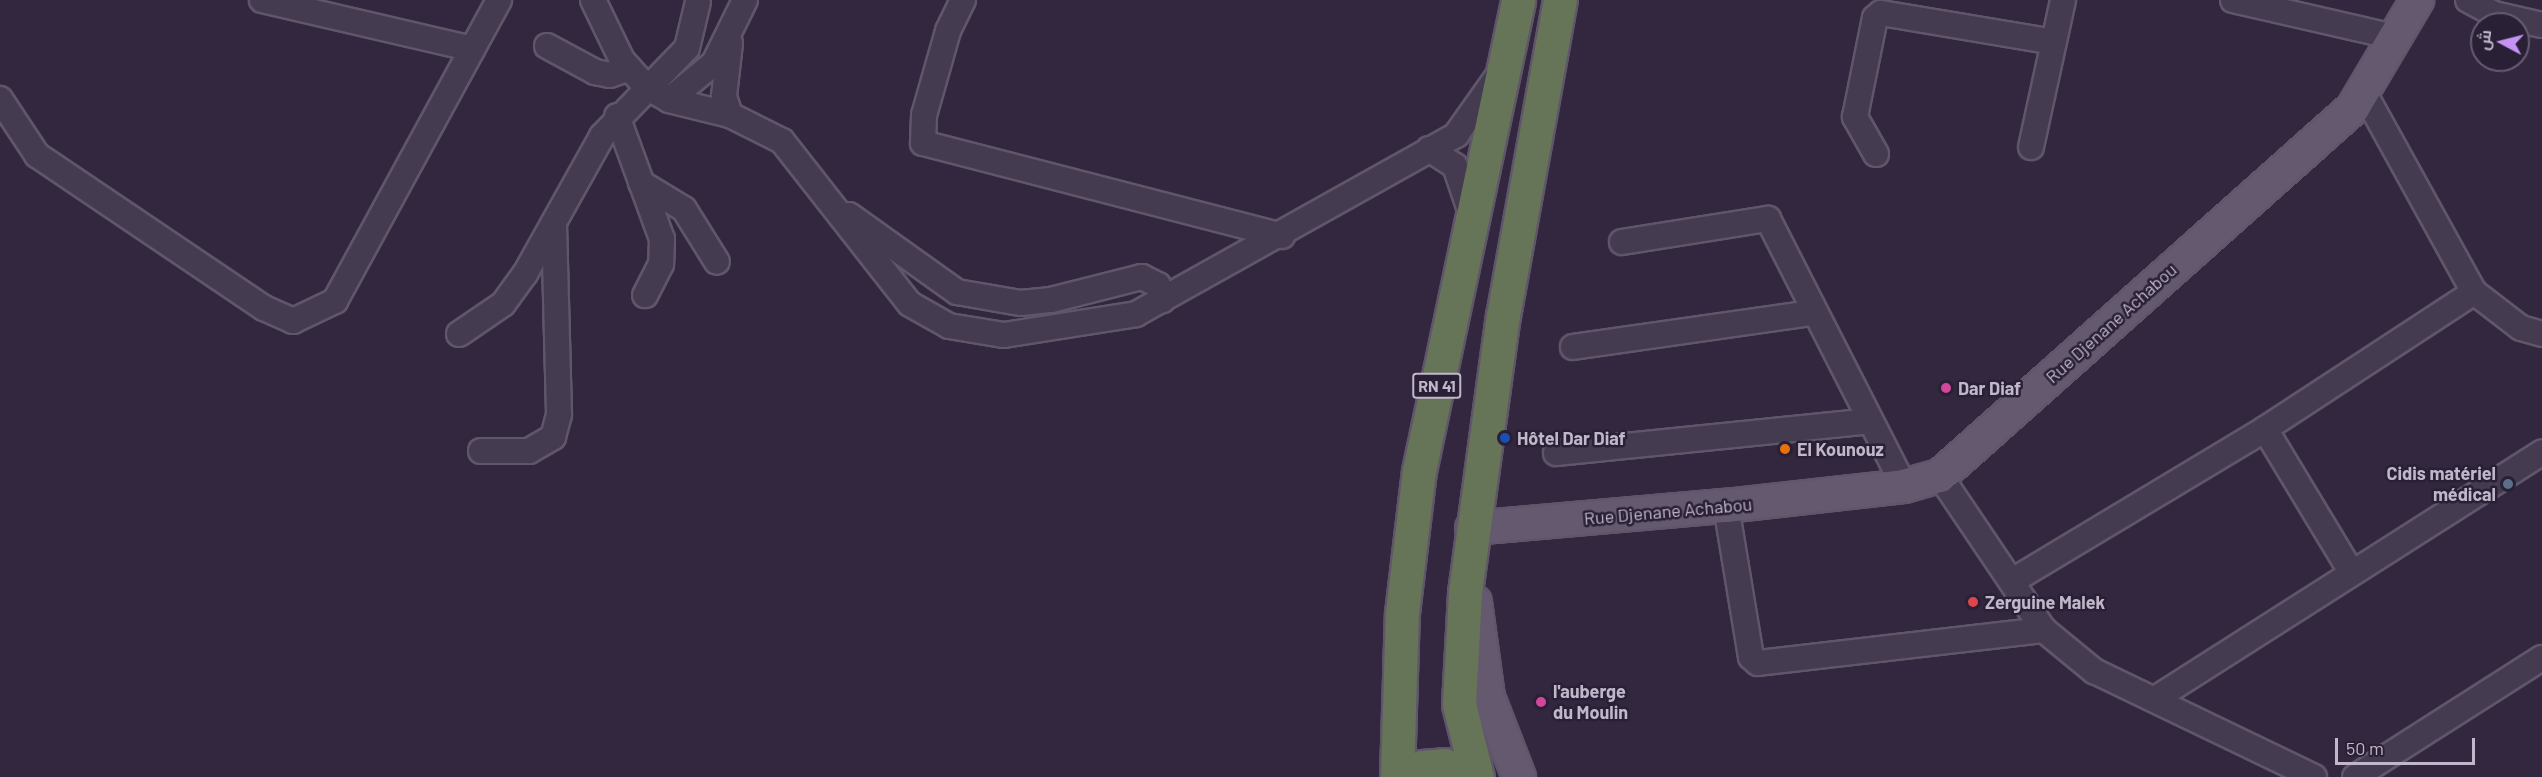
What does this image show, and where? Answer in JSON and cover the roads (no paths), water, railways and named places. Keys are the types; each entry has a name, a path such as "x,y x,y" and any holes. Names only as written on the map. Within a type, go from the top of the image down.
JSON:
{"highway":[{"name":"RN 41","path":"1397,777 1409,543 1472,216 1518,0"},
{"path":"1477,777 1458,685 1471,537 1526,178 1560,0"},
{"path":"1405,777 1422,767 1444,765 1472,777"}],"main road":[{"name":"Rue Djenane Achabou","path":"1471,537 1904,486 1940,476 2353,108 2417,0"},
{"path":"1471,537 1488,697 1519,777"}],"street":[{"path":"262,0 472,49"},
{"path":"0,99 37,155 264,308 293,321 316,315 335,301 500,0"},
{"path":"593,0 628,68 646,87 669,100 730,115 782,141 910,304 949,326 1004,334 1136,314 1282,236 1456,135 1503,69"},
{"path":"730,115 725,68 732,32 745,0"},
{"path":"963,0 945,41 924,115 923,143 1282,236"},
{"path":"2031,147 2063,0"},
{"path":"2468,0 2513,9 2542,25"},
{"path":"2246,1 2394,37"},
{"path":"459,334 502,304 617,116 687,48 698,2"},
{"path":"1876,154 1855,117 1875,18 1881,13 2054,42"},
{"path":"669,100 701,78 732,32"},
{"path":"547,46 596,72 610,75 628,68"},
{"path":"2362,91 2474,292 2521,328 2542,334"},
{"path":"617,116 663,249 645,295"},
{"path":"1429,149 1455,166 1472,216"},
{"path":"641,183 684,209 717,262"},
{"path":"819,191 957,292 1021,303 1051,300 1143,277 1158,285 1162,300"},
{"path":"1622,242 1764,216 1772,222 1813,313 1904,486"},
{"path":"481,451 529,451 553,437 559,414 554,221"},
{"path":"2014,580 2265,429 2474,292"},
{"path":"1573,347 1813,313"},
{"path":"1556,453 1869,421"},
{"path":"2265,429 2352,573"},
{"path":"2155,699 2542,452"},
{"path":"1940,476 2014,580 2044,630 2094,671 2314,777"},
{"path":"1726,506 1752,657 1758,663 2044,630"},
{"path":"2355,777 2542,658"}],"place":[{"name":"Dar Diaf","path":"1946,388"},
{"name":"Hôtel Dar Diaf","path":"1505,438"},
{"name":"El Kounouz","path":"1785,449"},
{"name":"Cidis matériel médical","path":"2508,484"},
{"name":"Zerguine Malek","path":"1973,602"},
{"name":"l'auberge du Moulin","path":"1541,702"}]}
